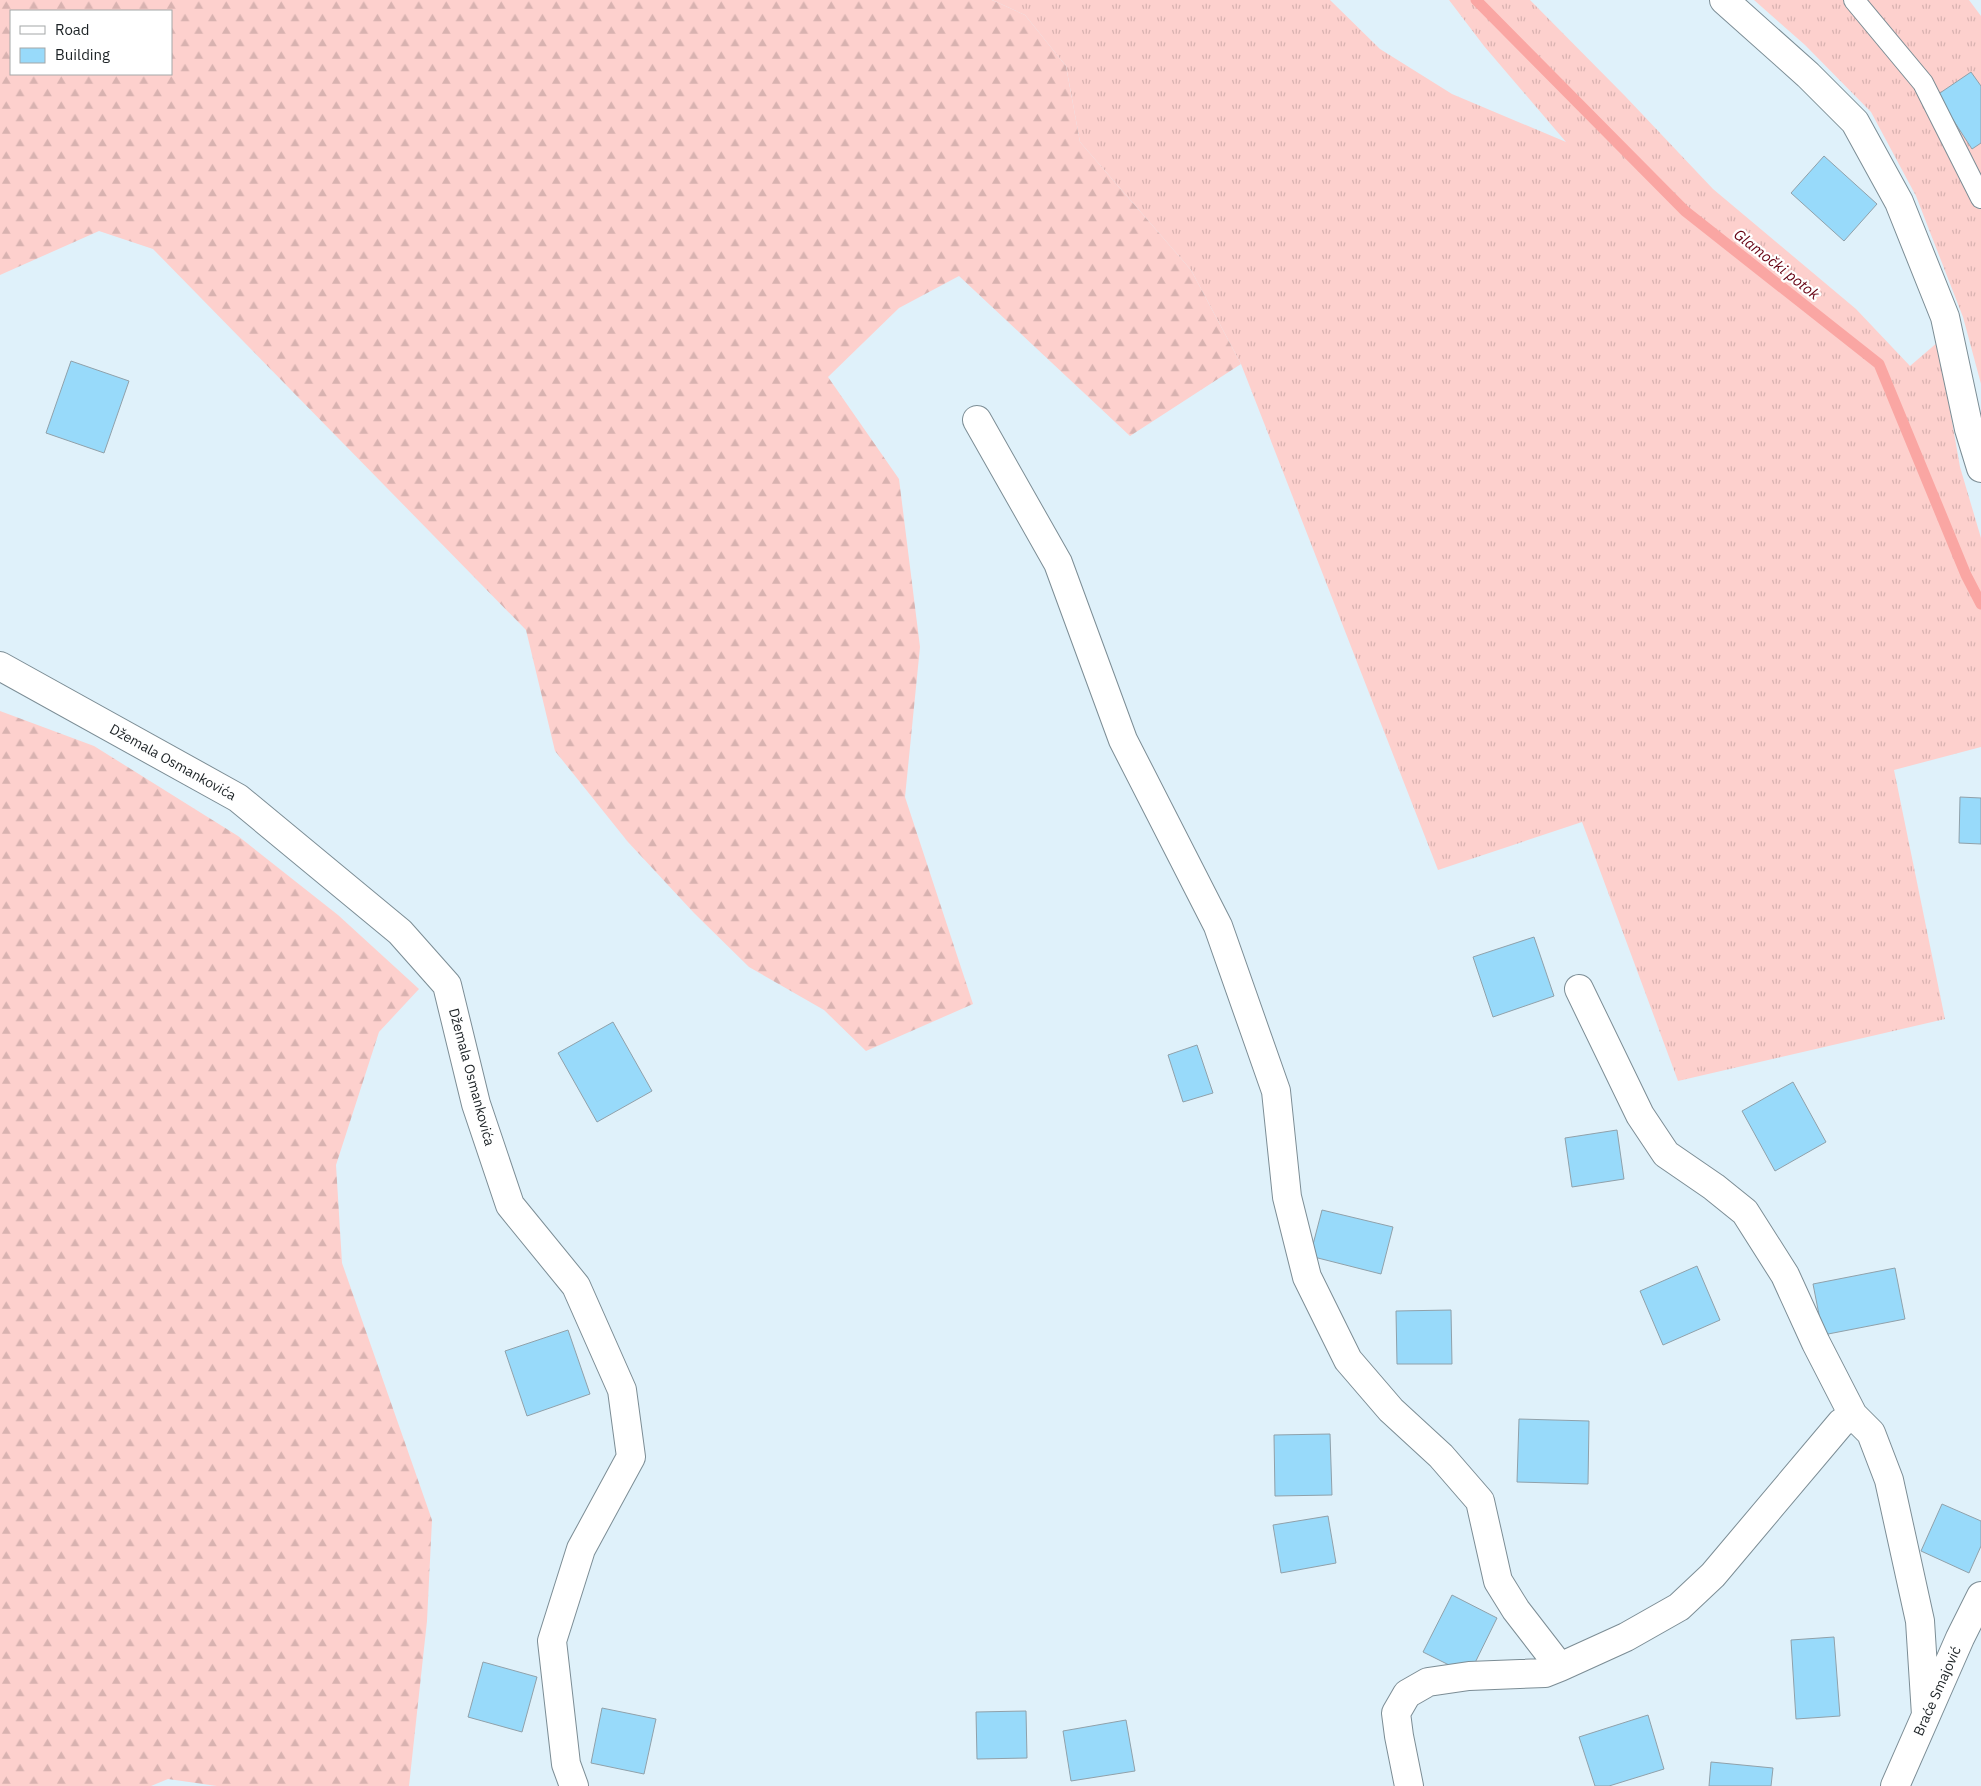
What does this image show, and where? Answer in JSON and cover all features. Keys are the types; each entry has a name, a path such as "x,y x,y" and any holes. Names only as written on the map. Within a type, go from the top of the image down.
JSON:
{"street":[{"path":"1724,0 1808,74 1855,122 1864,138 1899,202 1946,317 1969,429 1981,468"},
{"path":"977,420 1058,563 1123,740 1218,926 1276,1092 1286,1197 1308,1278 1348,1360 1391,1410 1441,1456 1480,1502 1498,1581 1516,1610 1560,1667"},
{"name":"Džemala Osmankovića","path":"0,666 238,798 400,932 448,985 476,1104 510,1205 576,1286 622,1390 631,1457 581,1549 552,1640 566,1764 574,1786"},
{"path":"1579,989 1640,1115 1666,1154 1714,1187 1745,1212 1785,1275 1816,1343 1853,1415 1871,1433 1889,1480 1920,1621 1926,1716"},
{"path":"1409,1786 1398,1736 1396,1713 1407,1694 1428,1682 1469,1676 1545,1673 1626,1637 1679,1607 1713,1575 1840,1423 1853,1415"},
{"name":"Braće Smajović","path":"1895,1786 1960,1638 1981,1596"}],"lane":[{"path":"1854,0 1923,83 1981,198"}],"green space":[{"path":"0,0 992,0 1025,15 1066,66 1080,142 1191,270 1241,364 1130,436 959,276 899,308 828,377 899,479 920,647 905,797 973,1004 866,1051 824,1010 749,967 694,913 628,842 555,751 526,630 153,249 99,231 0,275"},
{"path":"992,0 1330,0 1380,49 1452,94 1566,142 1484,46 1449,0 1530,0 1713,189 1856,309 1910,366 1938,342 1960,467 1981,538 1981,747 1894,770 1945,1019 1678,1081 1582,822 1438,870 1241,364 1191,270 1080,142 1066,66 1025,15"},
{"path":"1754,0 1969,0 1981,16 1981,384 1963,317 1916,196 1871,112 1805,45"},
{"path":"0,711 94,746 238,836 338,915 419,989 379,1032 336,1165 342,1263 432,1520 427,1621 409,1786 217,1786 168,1779 151,1786 0,1786"}],"building":[{"path":"1971,72 1981,86 1981,143 1972,149 1937,95"},
{"path":"1824,156 1877,204 1844,241 1791,193"},
{"path":"71,361 129,381 104,453 46,433"},
{"path":"1960,797 1981,798 1981,844 1959,843"},
{"path":"1534,937 1554,996 1493,1017 1473,957"},
{"path":"613,1022 652,1091 597,1122 558,1053"},
{"path":"1197,1045 1213,1093 1183,1102 1168,1055"},
{"path":"1793,1082 1826,1142 1775,1171 1742,1111"},
{"path":"1617,1130 1624,1179 1572,1187 1565,1138"},
{"path":"1322,1210 1393,1227 1381,1274 1310,1256"},
{"path":"1697,1266 1720,1320 1663,1345 1640,1291"},
{"path":"1895,1268 1905,1319 1823,1335 1813,1284"},
{"path":"1451,1310 1452,1364 1397,1364 1396,1311"},
{"path":"568,1330 590,1394 527,1416 505,1351"},
{"path":"1519,1419 1589,1421 1588,1484 1517,1482"},
{"path":"1330,1434 1332,1495 1275,1496 1274,1435"},
{"path":"1942,1504 1981,1521 1981,1546 1969,1573 1921,1551"},
{"path":"1328,1516 1336,1563 1281,1573 1273,1525"},
{"path":"1452,1595 1497,1618 1469,1675 1423,1652"},
{"path":"1834,1637 1840,1716 1796,1719 1791,1640"},
{"path":"483,1662 537,1677 522,1732 468,1717"},
{"path":"602,1708 656,1719 644,1774 591,1763"},
{"path":"1026,1711 1027,1758 977,1759 976,1712"},
{"path":"1648,1715 1664,1769 1609,1786 1595,1786 1579,1737"},
{"path":"1126,1720 1135,1771 1071,1781 1063,1731"},
{"path":"1711,1762 1773,1768 1771,1786 1709,1786"}],"waterway":[{"name":"Glamočki potok","path":"1476,0 1685,211 1879,364 1966,575 1981,604"}]}
